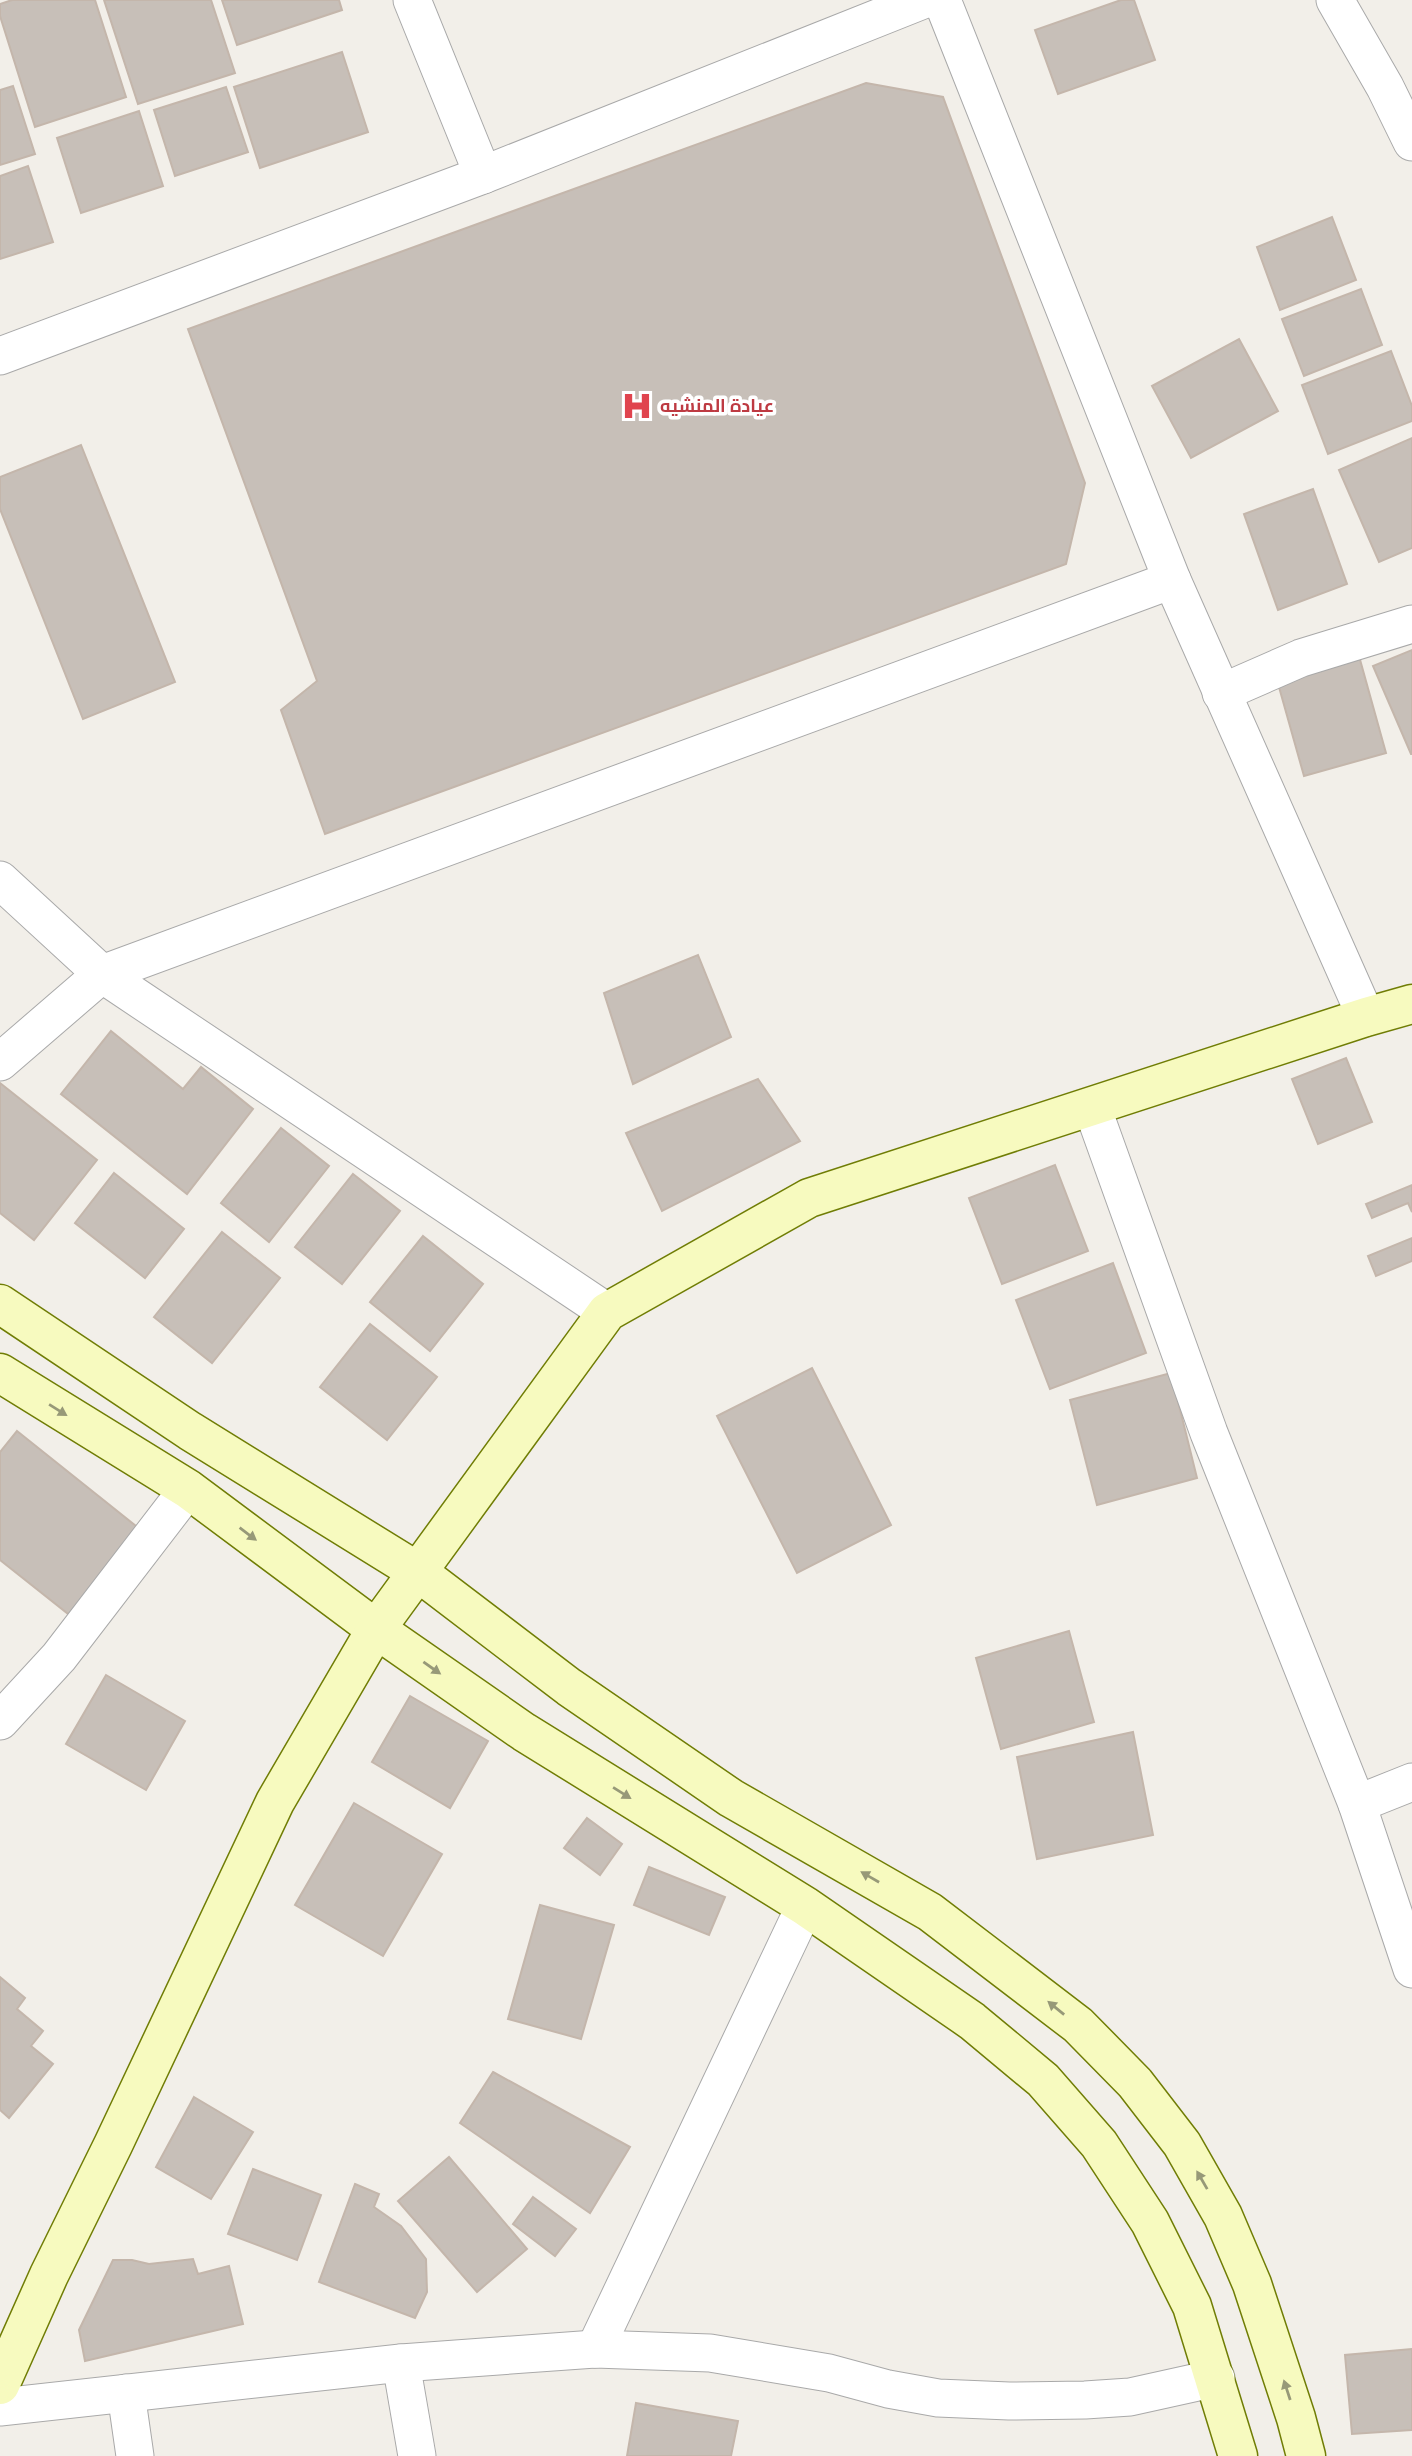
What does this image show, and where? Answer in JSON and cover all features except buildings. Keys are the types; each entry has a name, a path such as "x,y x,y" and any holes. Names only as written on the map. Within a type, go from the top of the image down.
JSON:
{"main road":[{"path":"0,2385 49,2275 275,1802 376,1629 607,1312 809,1198 1412,1004"},
{"path":"0,1304 190,1431 418,1572 569,1687 731,1798 930,1912 1078,2025 1135,2083 1182,2144 1223,2216 1252,2284 1306,2456"},
{"path":"0,1373 188,1489 376,1629 524,1732 805,1906 972,2021 1043,2080 1099,2144 1150,2222 1192,2306 1238,2456"}],"street":[{"path":"412,0 482,176"},
{"path":"0,356 482,176 923,0"},
{"path":"942,0 1172,580 1366,1017"},
{"path":"1335,0 1398,92 1412,142"},
{"path":"0,1062 102,974 1172,580"},
{"path":"1221,693 1301,658 1412,624"},
{"path":"0,880 102,974 607,1312"},
{"path":"1092,1107 1209,1433 1357,1804 1412,1969"},
{"path":"0,1721 59,1657 188,1489"},
{"path":"1357,1804 1412,1782"},
{"path":"595,2349 805,1906"},
{"path":"0,2407 401,2363 595,2349 710,2353 829,2373 888,2389 938,2398 1021,2401 1119,2398 1216,2378"},
{"path":"401,2363 417,2456"},
{"path":"127,2393 135,2456"}],"place":[{"name":"عيادة المنشيه","path":"637,406"}]}
